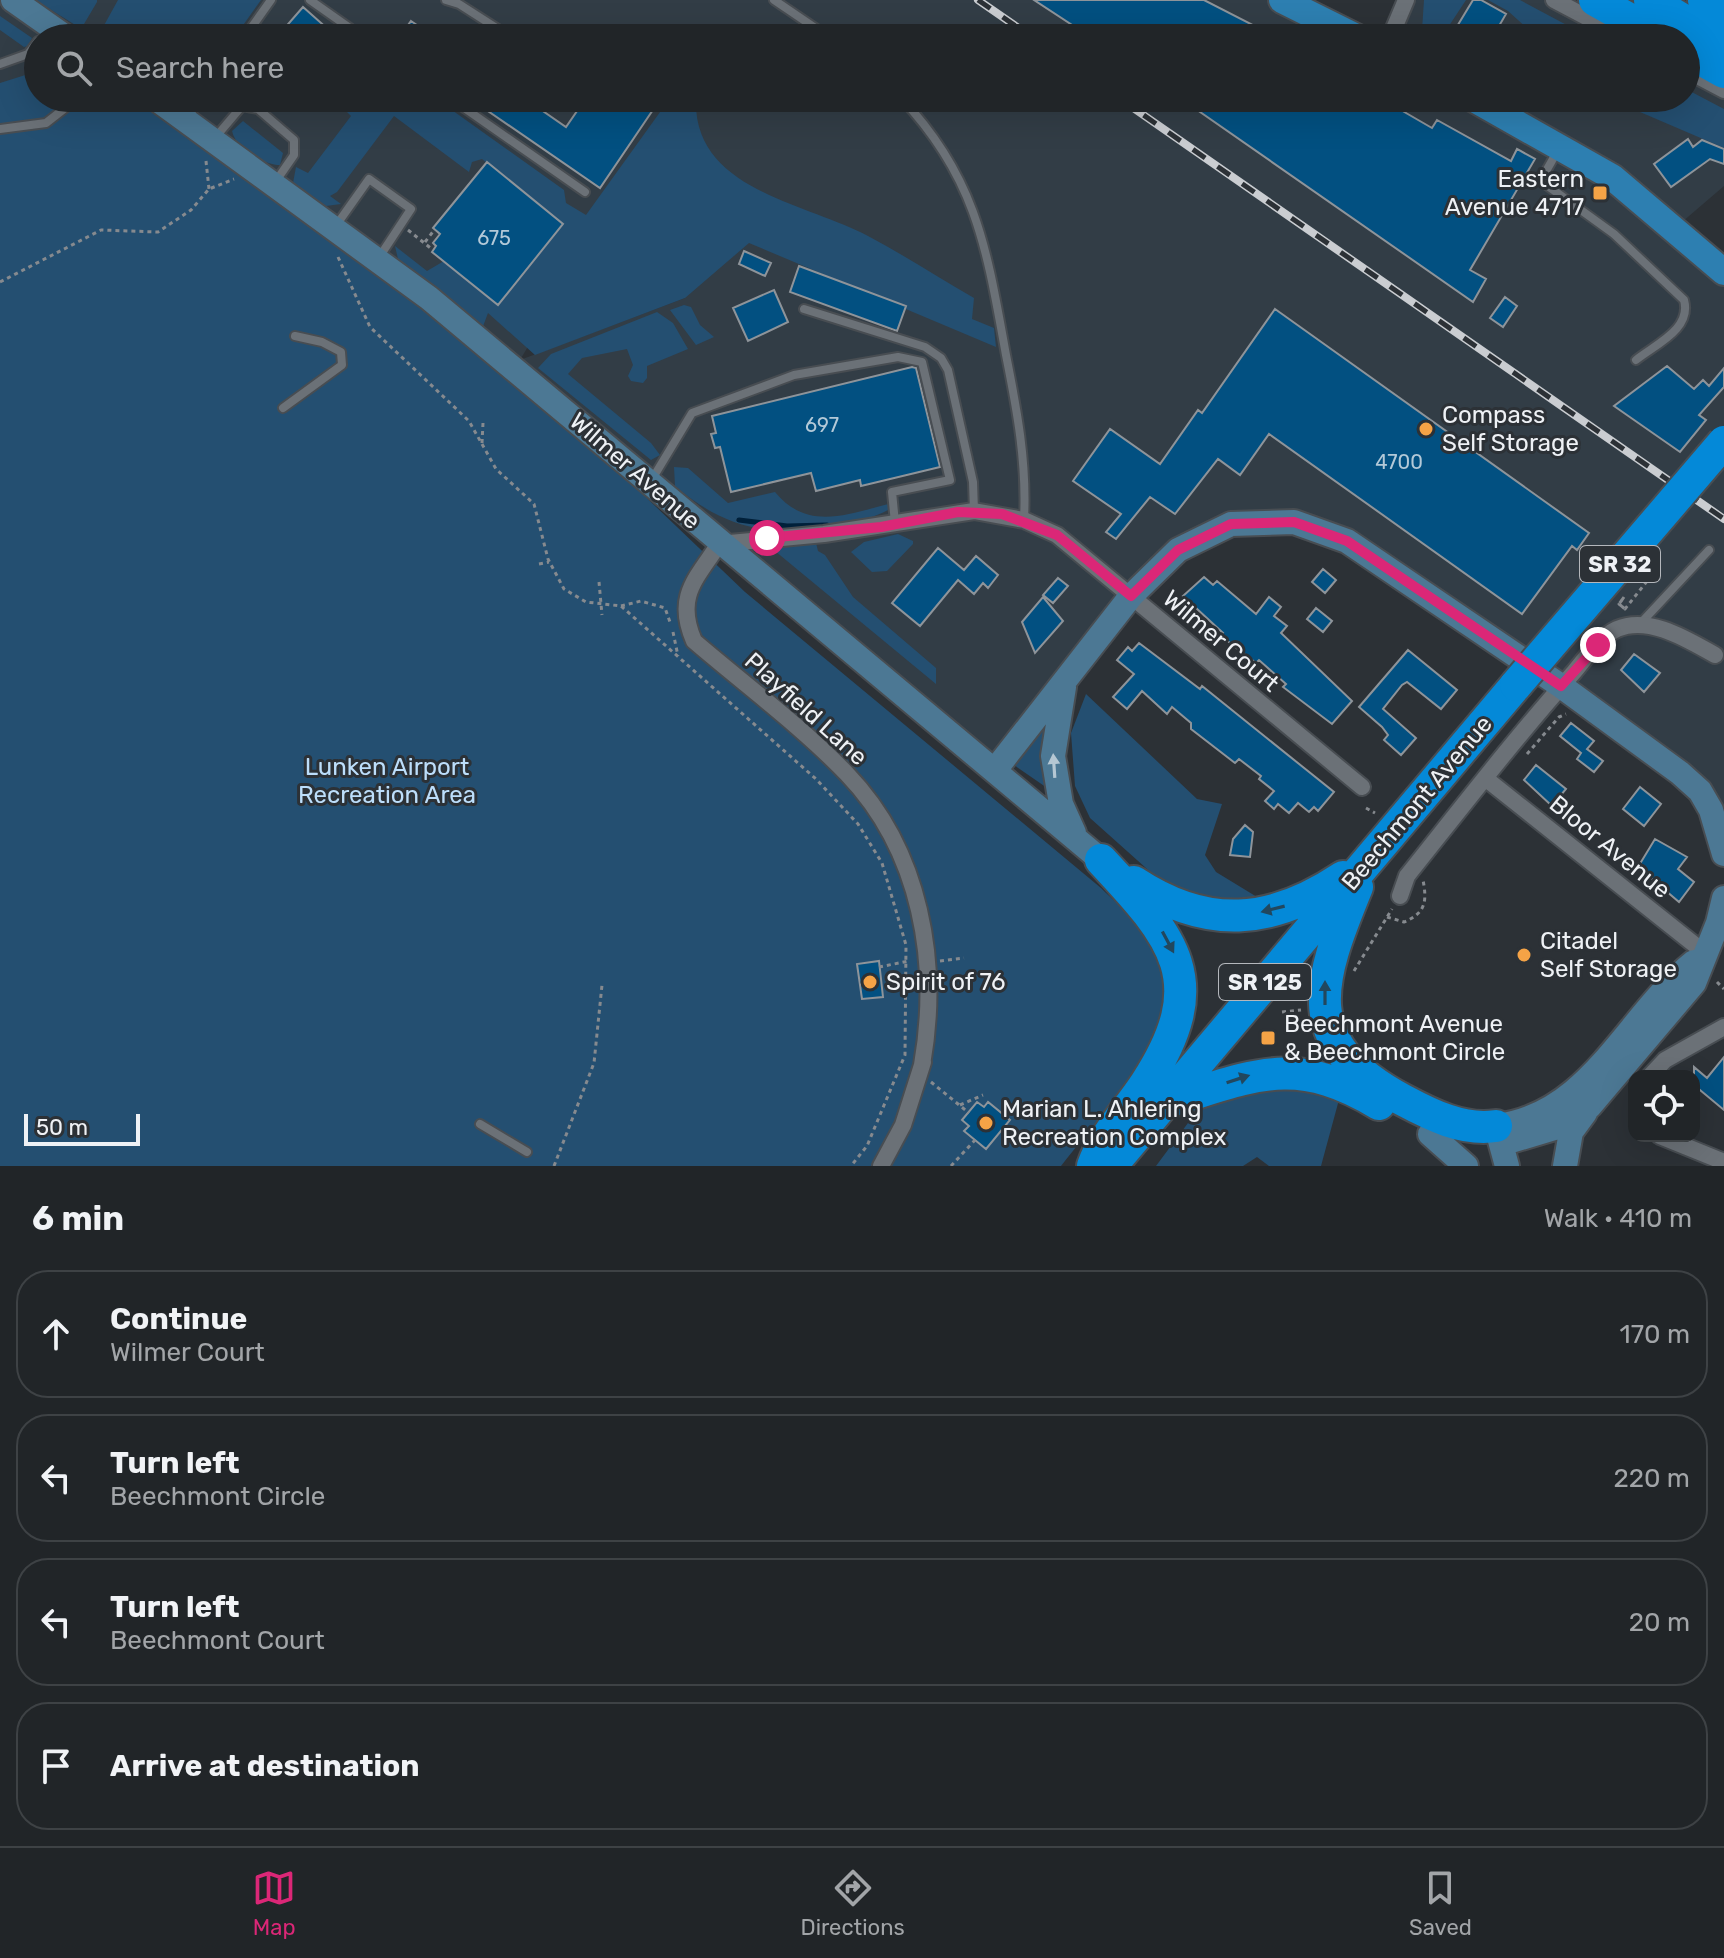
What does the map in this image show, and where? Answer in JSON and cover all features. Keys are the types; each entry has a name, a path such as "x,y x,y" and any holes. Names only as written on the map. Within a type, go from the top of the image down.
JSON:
{"highway":[{"path":"1595,0 1638,24"},
{"path":"1650,0 1689,24"},
{"path":"1704,0 1724,12"},
{"path":"1700,30 1724,45"},
{"path":"1700,59 1724,72"},
{"name":"Beechmont Avenue","path":"1111,1166 1724,442"},
{"path":"1101,860 1160,900 1210,916 1275,909 1316,895 1367,862"},
{"path":"1093,1166 1101,1144 1146,1083 1175,1031 1183,991 1173,951 1152,914 1101,860"},
{"path":"1367,862 1328,958 1324,986 1330,1028 1340,1052 1362,1075 1428,1113 1506,1140"},
{"path":"1164,1103 1245,1075 1280,1072 1309,1075 1363,1094 1430,1134 1464,1142 1506,1140"}],"main road":[{"path":"1282,0 1330,24"},
{"path":"1498,112 1620,182 1724,272"}],"street":[{"path":"13,0 37,24"},
{"path":"1396,24 1406,0"},
{"path":"1554,0 1599,24"},
{"path":"1700,77 1724,90"},
{"name":"Wilmer Avenue","path":"176,112 186,119 209,147 273,185 334,240 377,260 488,346 719,544 1101,860"},
{"name":"Wilmer Court","path":"719,544 895,524 974,511 1024,520 1057,535 1362,787"},
{"path":"995,770 1131,596 1178,550 1231,524 1262,520 1294,522 1347,541 1561,686 1700,791 1719,830 1724,854"},
{"name":"Playfield Lane","path":"719,544 688,590 684,619 694,641 847,774 889,833 917,901 925,931 930,1004 923,1064 903,1125 881,1166"},
{"path":"1400,896 1407,876 1485,778 1607,636 1618,629 1639,626 1673,633 1720,657"},
{"path":"1065,682 1054,730 1053,756 1061,804 1077,839"},
{"name":"Bloor Avenue","path":"1485,778 1705,953"},
{"path":"1565,1166 1571,1132 1694,983 1724,898"},
{"path":"1506,1140 1576,1091 1683,971 1705,953"},
{"path":"1656,1070 1665,1060 1724,1027"},
{"path":"1506,1140 1561,1126 1590,1106"},
{"path":"1430,1134 1447,1153 1466,1166"},
{"path":"1506,1140 1524,1166"},
{"path":"1673,1142 1724,1162"}],"lane":[{"path":"254,24 271,0"},
{"path":"310,0 344,24"},
{"path":"446,0 459,4 490,24"},
{"path":"774,0 809,24"},
{"path":"0,64 24,55"},
{"path":"0,129 46,123 60,112"},
{"path":"186,119 191,112"},
{"path":"209,147 237,112"},
{"path":"261,112 294,140 294,155 273,185"},
{"path":"470,112 585,192"},
{"path":"912,112 937,143 966,192 987,249 1024,457 1024,520"},
{"path":"1560,146 1545,173 1545,184 1614,234 1684,300 1687,312 1682,324 1636,360"},
{"path":"334,240 369,179 411,209 377,260"},
{"path":"804,309 925,347 941,358 948,370 973,482 974,511"},
{"path":"283,408 342,365 341,352 322,342 295,336"},
{"path":"649,484 692,413 794,375 898,357 922,362 950,480 892,492 895,524"},
{"path":"1639,626 1709,550"},
{"path":"480,1124 527,1152"}],"path":[{"path":"209,147 209,189"},
{"path":"0,282 101,230 158,232 191,210 209,189 237,177"},
{"path":"401,224 433,250"},
{"path":"424,243 435,229"},
{"path":"334,240 370,327 469,421 496,469 534,504 549,562 564,589 574,597 601,603 621,606 641,601 665,608 679,658"},
{"path":"481,445 483,423"},
{"path":"1617,606 1627,594 1619,604 1625,609 1659,566 1653,561 1644,572"},
{"path":"539,564 549,562"},
{"path":"599,582 602,615"},
{"path":"621,606 816,779 858,824 886,876 906,945 905,1055 867,1146 851,1166"},
{"path":"1523,758 1559,717 1569,713"},
{"path":"1366,808 1375,813"},
{"path":"1387,917 1404,922 1422,912 1426,902 1423,878 1428,870"},
{"path":"1349,979 1400,896"},
{"path":"554,1166 594,1063 602,985"},
{"path":"1282,1012 1305,1009"},
{"path":"931,1082 969,1113"},
{"path":"960,1105 983,1095"},
{"path":"951,1166 975,1140"}],"shaded area":[{"path":"35,0 1282,0 1330,24 70,24"},
{"path":"1406,0 1554,0 1599,24 1396,24"},
{"path":"0,1 33,24 24,24 24,89 0,97"},
{"path":"1700,77 1724,90 1724,186 1675,228 1724,272 1724,854 1711,810 1347,541 1273,520 1178,550 995,770 419,277 197,112 1700,112","holes":["638,162 685,298 520,360"]}],"green space":[{"path":"35,0 97,0 84,24 74,24"},
{"path":"118,0 261,0 244,24 105,24"},
{"path":"1424,0 1466,0 1450,24 1422,24"},
{"path":"1488,0 1520,0 1565,24 1522,24 1508,11"},
{"path":"0,16 24,32 24,47 0,30"},
{"name":"Lunken Airport Recreation Area","path":"24,75 24,112 158,112 320,225 395,281 606,459 745,592 1101,888 1137,923 1153,942 1163,964 1166,991 1161,1018 1134,1072 1061,1166 0,1166 0,83"},
{"path":"1700,96 1724,109 1724,148 1640,112 1700,112"},
{"path":"347,112 455,112 564,190 566,203 586,215 660,112 698,112 700,129 712,154 732,173 785,202 868,236 974,298 972,319 994,328 996,347 749,243 685,298 535,355 488,313 482,329 398,259 395,246 427,271 444,261 498,305 563,224 482,159 472,162 469,172 394,116 337,192 330,196 341,204 326,206 293,183 296,167 308,173 351,116"},
{"path":"243,121 283,153 280,165 259,159 239,144 232,131"},
{"path":"684,305 691,307 700,325 714,337 696,345 670,310"},
{"path":"657,312 673,323 688,349 647,366 647,378 643,383 631,381 628,376 633,365 627,349 582,358 568,374 651,443 660,455 651,460 538,368 551,354"},
{"path":"674,467 688,468 728,503 775,492 801,512 815,516 844,515 892,503 892,508 856,522 816,527 776,525 737,518 736,521 788,528 757,528 727,519 713,513 687,496 675,486"},
{"path":"898,534 913,541 913,544 887,571 872,572 851,552 864,542"},
{"path":"816,543 818,551 825,555 853,597 936,668 936,684 775,551 777,546"},
{"path":"1086,694 1197,799 1222,804 1205,855 1216,872 1257,897 1205,900 1156,877 1090,818 1075,786 1071,733"},
{"path":"1047,725 1053,792 1014,765"},
{"path":"1343,1085 1321,1166 1269,1166 1257,1157 1243,1166 1156,1166 1214,1088"}],"building":[{"path":"1034,0 1204,0 1251,24 1071,24"},
{"path":"1473,0 1481,0 1506,14 1500,24 1458,24"},
{"path":"303,7 322,24 288,24"},
{"path":"489,112 544,112 566,127 576,112 652,112 600,188"},
{"path":"1200,112 1404,112 1432,128 1437,120 1511,161 1517,149 1535,159 1470,270 1486,279 1473,302"},
{"path":"1688,139 1693,147 1702,140 1724,149 1724,164 1710,159 1671,187 1654,164"},
{"path":"487,162 563,224 498,305 432,252 436,246 433,243 440,234 433,228"},
{"path":"744,251 771,263 765,276 739,264"},
{"path":"799,266 906,306 897,331 790,292"},
{"path":"774,290 788,322 748,341 733,308"},
{"path":"1505,297 1517,306 1503,327 1490,318"},
{"path":"1275,309 1589,533 1577,550 1572,546 1522,614 1269,434 1240,475 1218,459 1175,514 1150,497 1116,539 1106,532 1121,514 1073,481 1110,429 1160,464 1198,410 1202,413"},
{"path":"1667,366 1694,389 1703,380 1709,386 1724,368 1724,387 1699,415 1706,420 1680,452 1614,406"},
{"path":"916,368 940,467 861,486 860,480 816,491 811,473 731,492 720,447 715,448 711,434 716,433 712,416"},
{"path":"938,548 964,570 976,556 998,575 988,588 983,583 974,594 958,580 920,626 892,603"},
{"path":"1323,569 1336,580 1325,593 1312,582"},
{"path":"1204,577 1213,585 1217,581 1256,614 1269,597 1281,607 1274,616 1287,626 1281,633 1352,701 1332,724 1283,687 1286,684 1259,660 1256,663 1221,636 1223,633 1183,596"},
{"path":"1058,578 1068,586 1053,603 1043,595"},
{"path":"1043,597 1063,621 1035,653 1022,622"},
{"path":"1316,608 1332,621 1323,632 1307,619"},
{"path":"1139,643 1200,689 1202,686 1334,792 1318,811 1314,807 1309,812 1298,803 1289,813 1278,804 1274,809 1265,801 1274,791 1259,779 1261,776 1239,759 1235,763 1191,729 1191,723 1172,707 1167,714 1142,691 1127,709 1113,697 1134,674 1117,660 1128,647 1132,651"},
{"path":"1408,650 1457,690 1441,709 1407,682 1402,685 1383,709 1416,738 1401,755 1384,740 1388,735 1382,727 1359,707"},
{"path":"1634,654 1660,673 1644,692 1621,670"},
{"path":"1571,723 1594,741 1587,749 1603,761 1594,772 1577,759 1581,753 1560,736"},
{"path":"1536,765 1566,789 1552,806 1524,780"},
{"path":"1640,787 1661,804 1644,826 1623,809"},
{"path":"1245,825 1253,832 1250,857 1230,855 1233,839"},
{"path":"1655,839 1687,857 1678,869 1694,882 1679,902 1638,867"},
{"name":"Spirit of 76","path":"879,961 883,997 862,999 857,964"},
{"path":"1724,1057 1724,1110 1700,1090 1700,1072 1707,1078"},
{"name":"Marian L. Ahlering Recreation Complex","path":"977,1102 984,1107 988,1102 1010,1120 986,1149 964,1131 969,1126 962,1120"}],"waterway":[{"path":"739,520 787,526 827,525"}],"railway":[{"path":"978,0 1013,24"},
{"path":"1139,112 1724,519"}],"place":[{"name":"Eastern Avenue 4717","path":"1600,193"},
{"name":"Compass Self Storage","path":"1426,429"},
{"name":"Citadel Self Storage","path":"1524,955"},
{"name":"Spirit of 76","path":"870,982"},
{"name":"Beechmont Avenue & Beechmont Circle","path":"1268,1038"},
{"name":"Marian L. Ahlering Recreation Complex","path":"986,1123"}],"route":[{"path":"767,538 881,527 958,512 1002,514 1057,535 1131,596 1178,550 1231,524 1273,520 1294,522 1347,541 1561,686 1598,645"}]}
